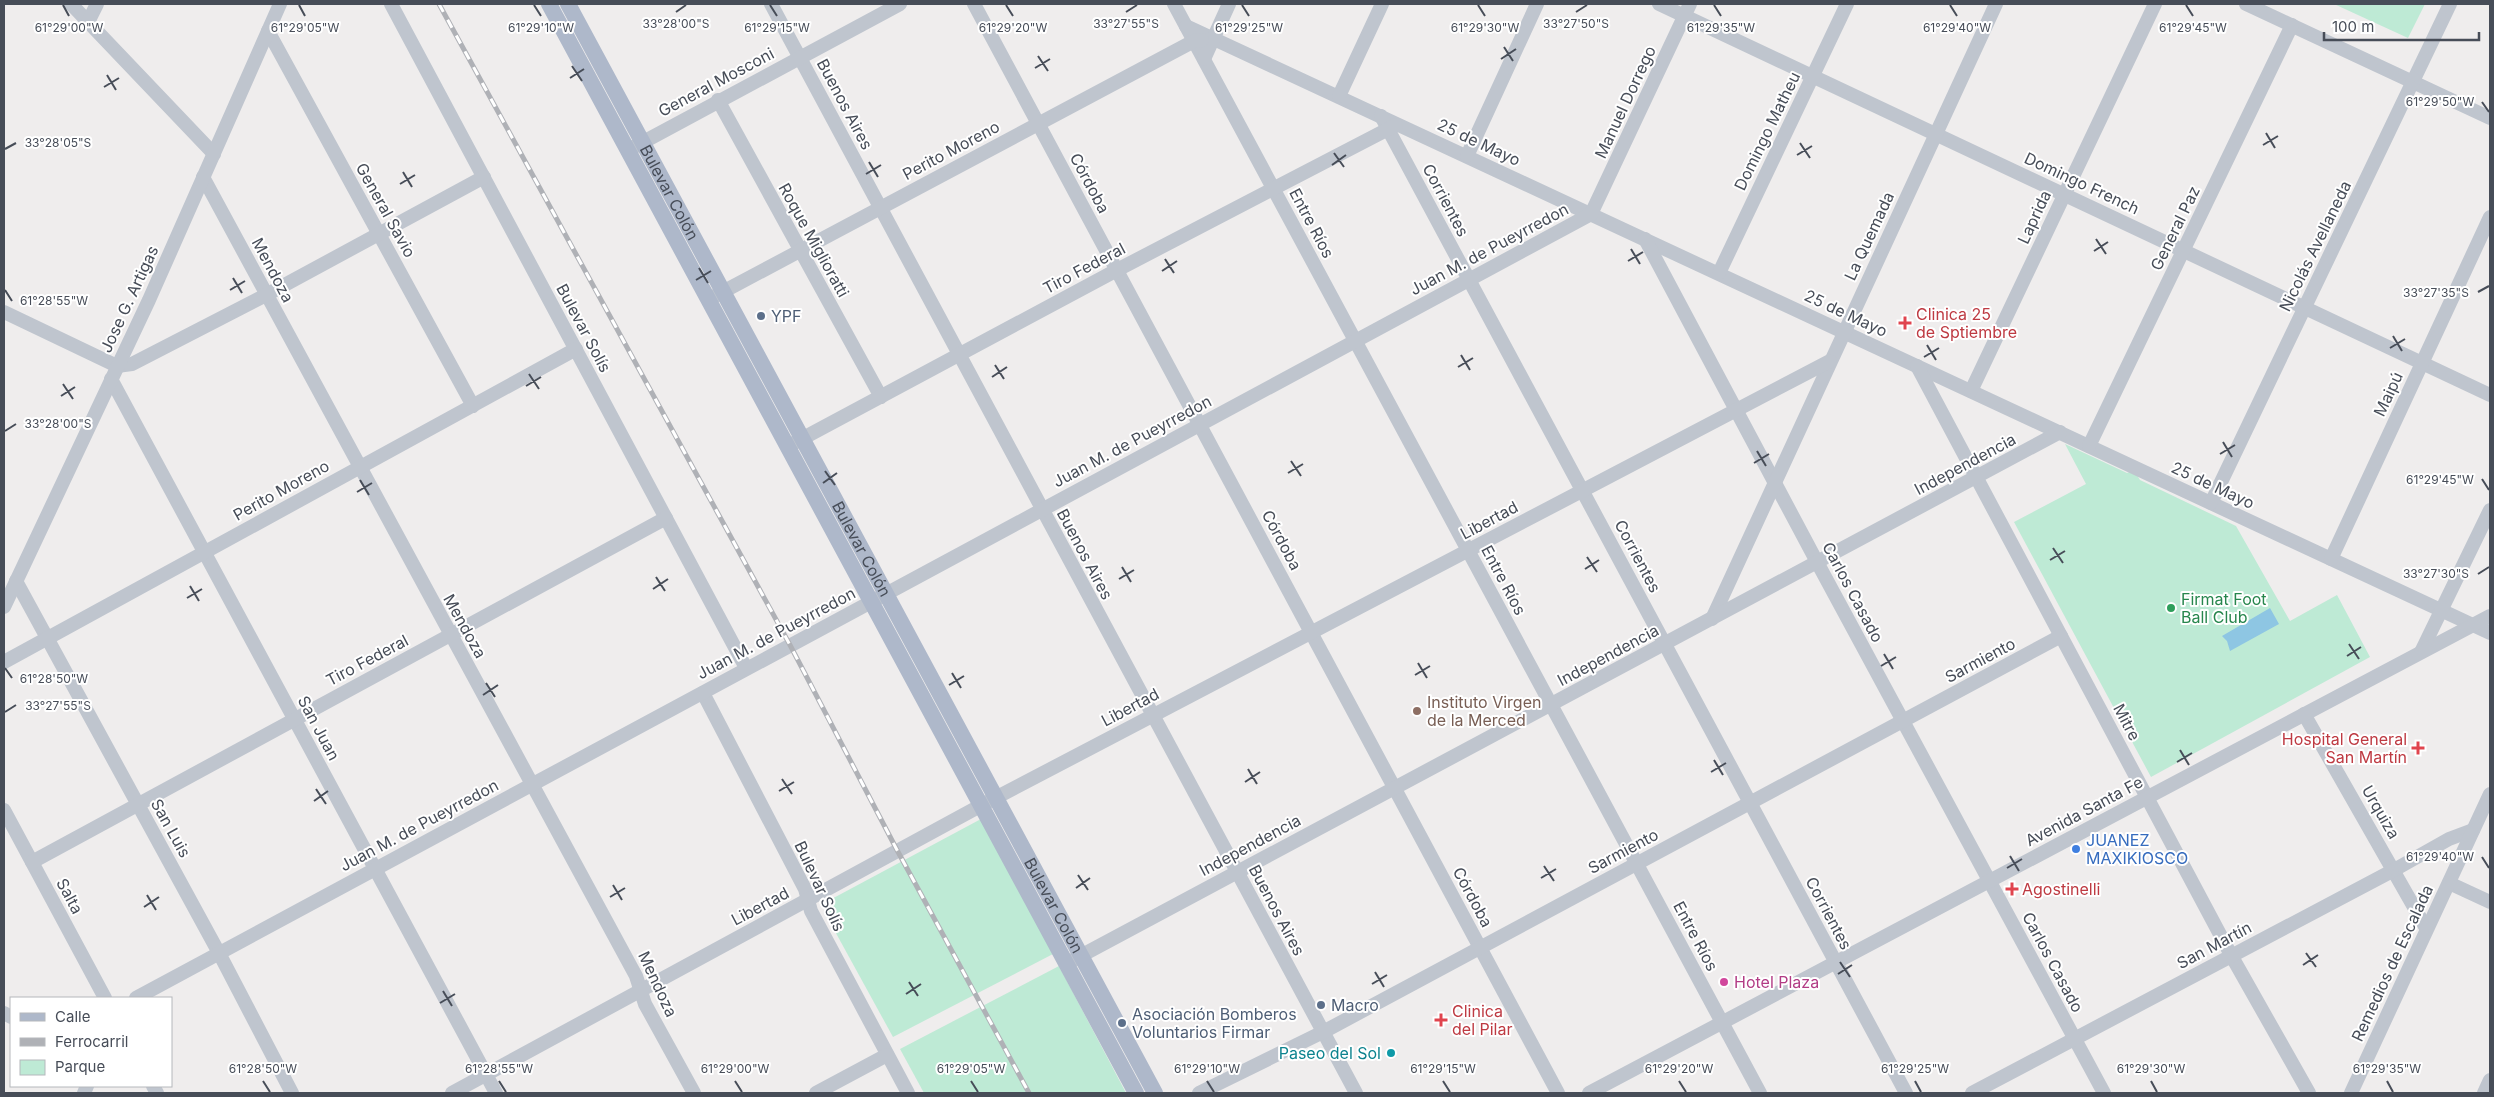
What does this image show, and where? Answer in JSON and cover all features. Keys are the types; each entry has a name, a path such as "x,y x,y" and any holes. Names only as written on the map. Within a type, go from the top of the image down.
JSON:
{"main road":[{"name":"Bulevar Colón","path":"549,4 980,806 1155,1093"},
{"name":"Bulevar Colón","path":"568,4 995,798 1136,1093"}],"street":[{"path":"71,4 214,154"},
{"path":"88,22 97,4"},
{"name":"Jose G. Artigas","path":"4,607 114,373 280,4"},
{"name":"Bulevar Solís","path":"391,4 746,668"},
{"name":"Buenos Aires","path":"771,4 1356,1093"},
{"name":"General Mosconi","path":"628,150 900,4"},
{"name":"Córdoba","path":"974,4 1558,1093"},
{"name":"Entre Ríos","path":"1174,4 1760,1093"},
{"path":"1204,59 1229,4"},
{"path":"1339,96 1382,4"},
{"path":"1467,156 1537,4"},
{"name":"Domingo French","path":"1659,4 1687,10 1813,76 2490,395"},
{"name":"Domingo Matheu","path":"1718,273 1847,4"},
{"name":"La Quemada","path":"1712,619 1774,481 1996,4"},
{"name":"Laprida","path":"1971,391 2155,4"},
{"path":"2246,4 2490,118"},
{"name":"Nicolás Avellaneda","path":"2212,503 2450,4"},
{"name":"Manuel Dorrego","path":"1591,214 1687,10"},
{"name":"General Paz","path":"2090,446 2292,25"},
{"name":"25 de Mayo","path":"1186,26 1381,116 1394,127 1467,156 2490,633"},
{"name":"General Savio","path":"268,32 473,406"},
{"name":"Perito Moreno","path":"708,300 1194,41 1213,38"},
{"name":"Roque Miglioratti","path":"718,100 881,397"},
{"name":"Tiro Federal","path":"786,447 1117,270 1394,127"},
{"name":"Corrientes","path":"1394,127 1469,280 1906,1093"},
{"name":"Mendoza","path":"203,177 636,976 645,1004 694,1093"},
{"path":"4,312 114,373 266,295 484,177"},
{"name":"Juan M. de Pueyrredon","path":"138,997 1591,214"},
{"name":"Maipú","path":"2331,559 2490,217"},
{"name":"Carlos Casado","path":"1646,239 1817,562 2104,1093"},
{"name":"Perito Moreno","path":"4,662 576,349"},
{"name":"Libertad","path":"452,1093 995,798 1830,361"},
{"name":"Mitre","path":"1917,366 2232,956 2309,1093"},
{"name":"San Juan","path":"114,373 204,552 496,1093"},
{"name":"Independencia","path":"1073,960 2060,432"},
{"path":"2421,652 2490,510"},
{"name":"Tiro Federal","path":"32,862 137,803 666,518"},
{"name":"San Luis","path":"16,581 219,953 292,1093"},
{"name":"Avenida Santa Fe","path":"1589,1093 2490,616"},
{"name":"Sarmiento","path":"1199,1093 1322,1032 2061,636"},
{"name":"Bulevar Solís","path":"703,693 809,900 811,911 908,1093"},
{"name":"Urquiza","path":"2304,714 2426,928"},
{"name":"Remedios de Escalada","path":"2351,1093 2426,928 2490,794"},
{"name":"Salta","path":"4,810 104,997"},
{"name":"San Martín","path":"1972,1093 2394,870 2449,839 2473,830"},
{"path":"2449,883 2490,902"},
{"path":"816,1093 887,1054"},
{"path":"2484,1093 2490,1080"}],"green space":[{"path":"2334,4 2425,4 2408,38"},
{"name":"Firmat Foot Ball Club","path":"2065,444 2127,473 2134,470 2140,480 2236,526 2290,621 2337,595 2370,657 2151,777 2014,522 2086,484"},
{"path":"981,819 1053,954 893,1037 826,915 826,902"},
{"path":"1059,966 1126,1093 924,1093 900,1049"}],"water":[{"path":"2270,608 2279,624 2230,651 2227,641 2222,636"}],"railway":[{"path":"439,4 790,645 897,850 1029,1093"}],"place":[{"name":"YPF","path":"761,316"},
{"name":"Clinica 25 de Sptiembre","path":"1905,323"},
{"name":"Firmat Foot Ball Club","path":"2171,608"},
{"name":"Instituto Virgen de la Merced","path":"1417,711"},
{"name":"Hospital General San Martín","path":"2418,748"},
{"name":"JUANEZ MAXIKIOSCO","path":"2076,849"},
{"name":"Agostinelli","path":"2012,889"},
{"name":"Hotel Plaza","path":"1724,982"},
{"name":"Macro","path":"1321,1005"},
{"name":"Clinica del Pilar","path":"1441,1020"},
{"name":"Asociación Bomberos Voluntarios Firmar","path":"1122,1023"},
{"name":"Paseo del Sol","path":"1391,1053"}]}
